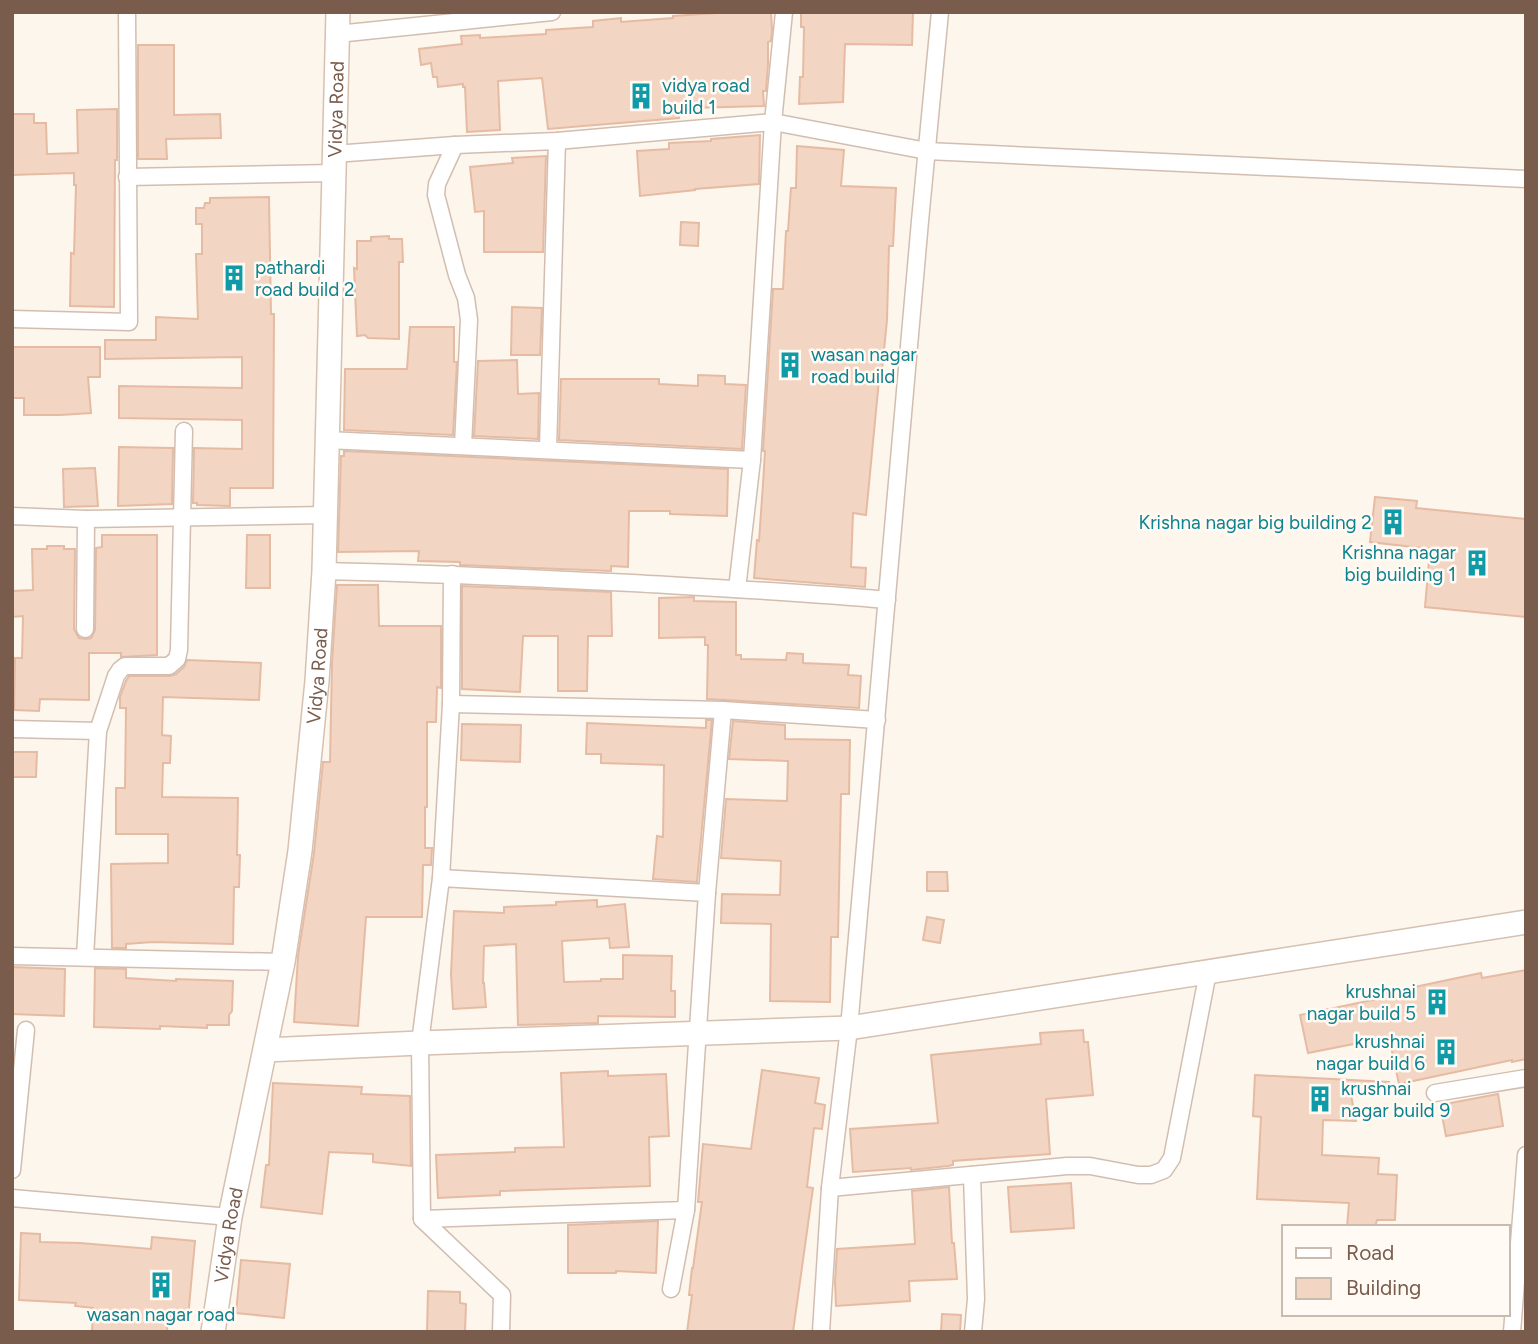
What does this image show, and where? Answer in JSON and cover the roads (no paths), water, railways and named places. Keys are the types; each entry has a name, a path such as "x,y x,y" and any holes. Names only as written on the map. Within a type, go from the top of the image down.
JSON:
{"street":[{"path":"12,319 129,323 127,12"},
{"path":"337,23 552,12"},
{"path":"737,589 752,460 773,122 784,12"},
{"path":"821,1332 830,1188 849,1028 918,234 940,12"},
{"name":"Vidya Road","path":"213,1332 230,1217 283,962 300,851 317,681 324,571 337,23"},
{"path":"127,177 334,163 455,145 557,141 773,122 928,151 1526,179"},
{"path":"548,449 557,141"},
{"path":"455,145 437,184 436,194 457,275 466,298 469,320 463,446"},
{"path":"85,957 98,731 120,670 125,666 169,666 177,659 179,650 184,431"},
{"path":"327,440 752,460"},
{"path":"12,516 86,519 325,515"},
{"path":"85,629 86,519"},
{"path":"324,571 453,574 806,593 887,600"},
{"path":"453,574 451,704 441,878 420,1043 422,1219 502,1295 501,1332"},
{"path":"451,704 723,710 877,720"},
{"path":"671,1289 686,1210 707,893 723,710"},
{"path":"12,729 98,731"},
{"path":"441,878 707,893"},
{"path":"265,1050 849,1028 1526,922"},
{"path":"12,956 283,962"},
{"path":"830,1188 1079,1166 1138,1175 1151,1175 1164,1170 1172,1158 1208,972"},
{"path":"12,1170 26,1030"},
{"path":"1435,1093 1526,1078"},
{"path":"1512,1332 1526,1155"},
{"path":"972,1175 976,1299 974,1332"},
{"path":"12,1198 230,1217"},
{"path":"422,1219 686,1210"}],"place":[{"name":"vidya road build 1","path":"641,96"},
{"name":"pathardi road build 2","path":"234,278"},
{"name":"wasan nagar road build","path":"790,365"},
{"name":"Krishna nagar big building 2","path":"1393,522"},
{"name":"Krishna nagar big building 1","path":"1477,563"},
{"name":"krushnai nagar build 5","path":"1437,1002"},
{"name":"krushnai nagar build 6","path":"1446,1052"},
{"name":"krushnai nagar build 9","path":"1320,1099"},
{"name":"wasan nagar road","path":"161,1285"}]}
